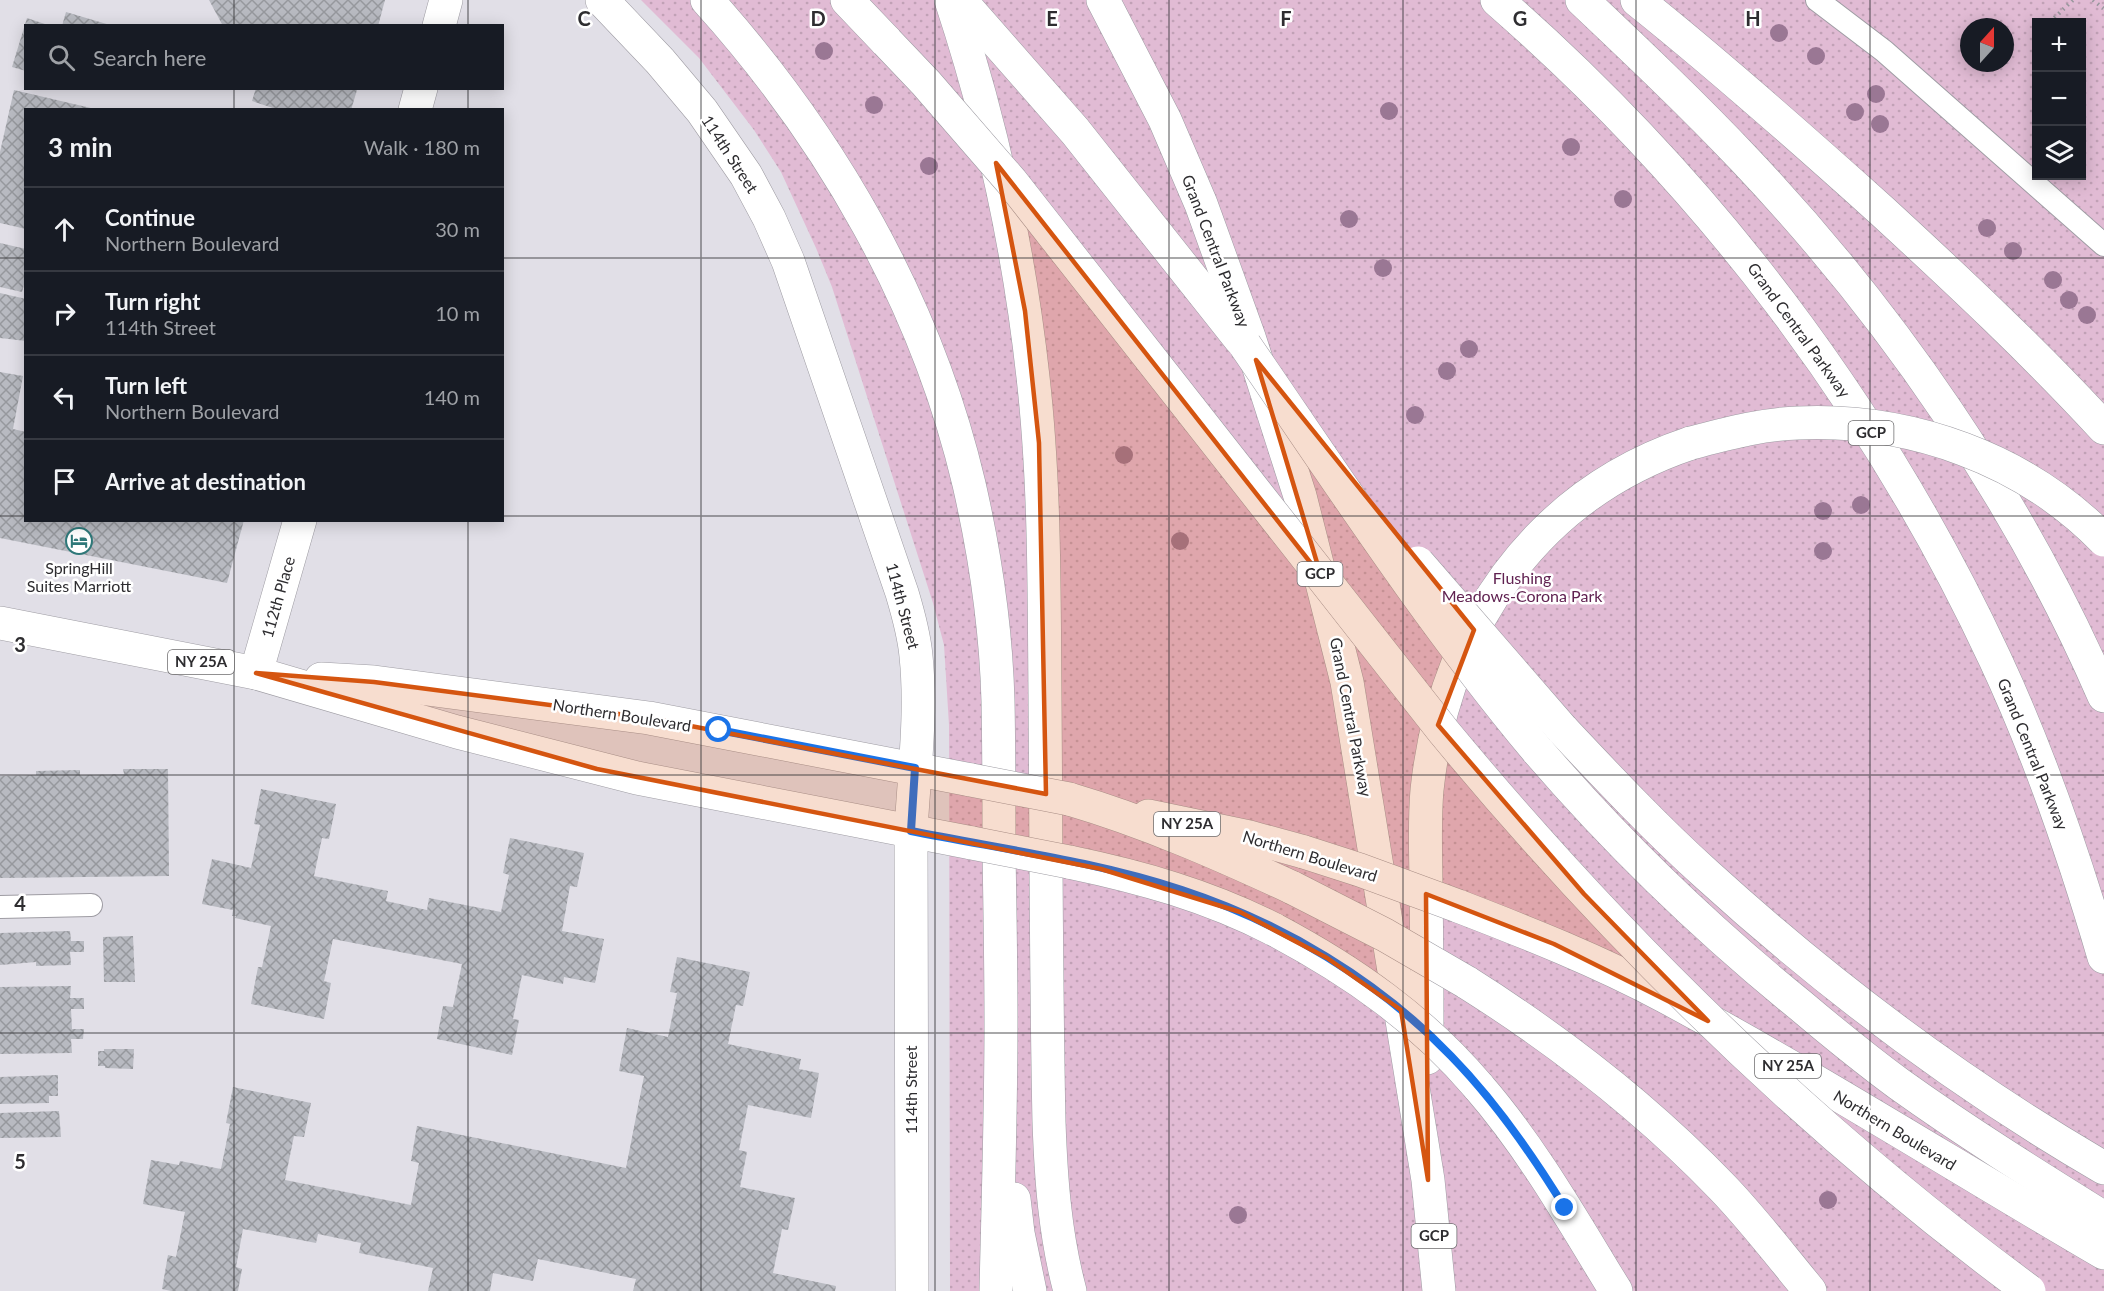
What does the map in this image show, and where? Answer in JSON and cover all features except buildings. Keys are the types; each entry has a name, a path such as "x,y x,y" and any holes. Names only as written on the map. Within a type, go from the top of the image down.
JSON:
{"main road":[{"path":"440,24 446,0"},
{"name":"114th Street","path":"602,0 654,53 702,111 746,175 779,239 894,570 910,623 918,676 911,831 912,1291"},
{"path":"707,0 770,73 812,131 865,218 896,279 927,351 968,481 982,552 996,663 998,699 1001,1024 996,1291"},
{"path":"847,0 926,83 1011,181 1437,724 1488,786 1584,894 1682,995 1785,1092 1917,1204 2030,1291"},
{"path":"951,0 970,59 995,156 1025,311 1034,379 1044,577 1048,1122 1052,1193 1062,1261 1070,1291"},
{"path":"960,0 1075,131 1415,560 1562,729 1652,823 1705,873 1806,961 1937,1060 2032,1124 2104,1168"},
{"name":"Grand Central Parkway","path":"1103,0 1165,120 1201,204 1249,337 1300,496 1347,682 1428,1180 1439,1291"},
{"name":"Grand Central Parkway","path":"1497,0 1618,112 1705,208 1800,328 1882,449 1943,556 2010,692 2062,824 2104,957"},
{"path":"1582,0 1744,159 1813,237 1880,319 1923,377 1999,495 2067,618 2104,696"},
{"path":"1636,0 2104,396"},
{"path":"416,108 420,90"},
{"path":"1830,164 1979,302 2104,428"},
{"path":"1245,345 1422,603 1467,663 1577,796 1651,873 1756,970 1898,1083 1990,1146 2104,1218"},
{"path":"1428,1180 1426,814 1434,747 1449,690 1471,637 1493,597 1520,558 1547,528 1577,501 1612,479 1651,458 1691,443 1733,433 1797,423 1849,424 1888,428 1929,437 1986,458 2038,486 2076,514 2104,540"},
{"name":"112th Place","path":"256,673 299,522"},
{"name":"Northern Boulevard","path":"0,623 256,673 457,732 597,769 1138,877 1182,890 1240,912 1341,967 1406,1014 1452,1057 1504,1119 1540,1169 1616,1291"},
{"name":"Northern Boulevard","path":"256,673 374,682 582,709 719,730 1069,799 1239,835 1304,852 1458,906 1554,944 1665,996 1799,1072 2104,1253"},
{"path":"1069,799 1130,818 1191,842 1293,888 1395,940 1466,982 1569,1052 1669,1136 1723,1187 1810,1291"},
{"path":"1001,1024 1012,1189 1030,1291"}],"lane":[{"path":"1817,0 1884,51 2104,245"},
{"path":"0,907 91,905"}],"path":[{"path":"2054,18 2073,0"},
{"path":"2093,0 2104,9"}],"highlighted area":[{"path":"996,163 1321,576 1256,360 1474,630 1438,725 1584,894 1708,1021 1554,944 1426,894 1428,1180 1401,1010 1327,958 1240,912 1101,869 597,769 256,673 374,682 649,718 1046,794 1039,443 1025,311"}],"green space":[{"name":"Flushing Meadows-Corona Park","path":"641,0 2104,0 2104,1291 950,1291 949,725 944,645 933,603 832,287 781,172 754,130 699,58"}],"place":[{"name":"SpringHill Suites Marriott","path":"79,541"}],"route":[{"path":"719,730 915,768 911,831 1069,862 1163,884 1240,912 1311,949 1348,972 1406,1014 1452,1057 1491,1101 1528,1150 1565,1208"}]}
